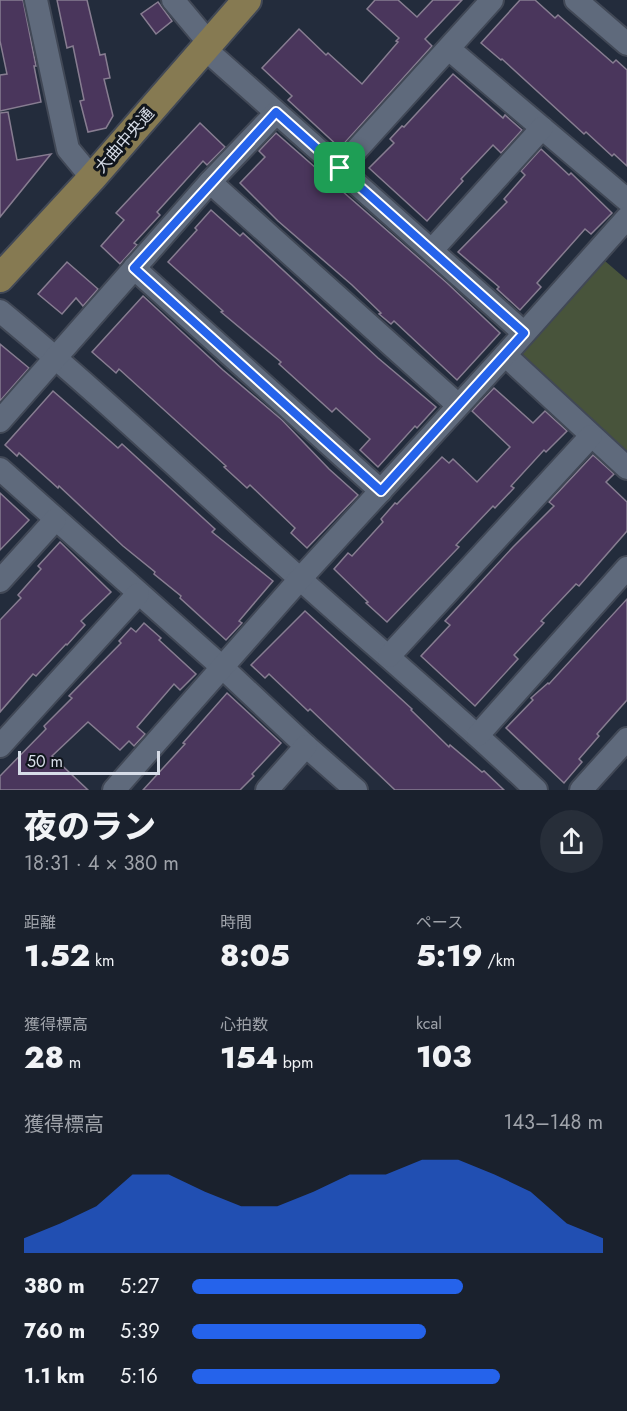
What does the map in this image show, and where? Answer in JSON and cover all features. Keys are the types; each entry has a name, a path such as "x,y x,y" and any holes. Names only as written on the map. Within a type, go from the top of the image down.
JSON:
{"main road":[{"name":"大曲中央通","path":"1,274 92,178 247,0"}],"street":[{"path":"36,0 68,149 92,178"},
{"path":"173,0 207,45 276,112 524,333"},
{"path":"340,168 492,0"},
{"path":"576,0 627,44"},
{"path":"448,49 627,200"},
{"path":"0,421 210,182 276,112"},
{"path":"432,250 542,128"},
{"path":"210,182 458,405"},
{"path":"114,790 300,579 627,218"},
{"path":"134,268 381,491"},
{"path":"0,311 55,357 300,579 478,735 536,790"},
{"path":"505,355 627,468"},
{"path":"389,656 591,435"},
{"path":"0,469 356,790"},
{"path":"0,581 55,520"},
{"path":"478,735 627,568"},
{"path":"0,746 138,594"},
{"path":"581,790 627,739"},
{"path":"267,790 306,746"}],"green space":[{"path":"598,255 627,280 627,454 518,353"}],"building":[{"path":"0,0 23,0 41,102 0,111 0,75 7,74 0,41"},
{"path":"57,0 87,0 100,55 105,54 110,78 104,79 113,116 106,128 88,132 80,101 84,100 73,46 67,48"},
{"path":"375,0 398,0 417,17 433,0 462,0 425,39 432,46 340,148 288,100 292,96 262,68 299,29 326,55 328,53 362,84 399,38 367,9"},
{"path":"520,0 535,0 555,18 558,15 613,63 616,60 627,70 627,166 614,154 612,156 586,132 584,134 502,59 481,43"},
{"path":"158,2 172,21 156,34 141,14"},
{"path":"453,74 503,118 505,115 522,130 501,153 493,145 461,179 463,181 427,221 369,168 394,143 390,139"},
{"path":"8,112 17,160 51,154 0,217 0,113"},
{"path":"200,123 225,147 207,165 203,161 157,212 160,215 134,243 137,245 120,264 101,246 124,220 116,213"},
{"path":"276,133 447,283 500,333 457,380 394,321 391,324 379,314 381,313 352,285 278,221 240,183 265,157 259,151"},
{"path":"541,149 569,175 571,173 612,213 591,234 585,229 537,283 541,287 520,310 497,289 499,287 458,252 507,202 504,199 525,175 521,171"},
{"path":"211,210 240,236 243,233 378,358 436,407 417,428 415,426 378,467 360,450 370,439 336,408 332,412 279,364 281,362 221,312 223,311 168,262 197,230 195,228"},
{"path":"67,262 98,289 83,306 76,298 62,314 38,294"},
{"path":"143,296 223,370 282,420 329,469 358,495 307,548 291,533 295,528 250,485 247,488 224,467 226,466 119,369 116,373 92,352"},
{"path":"0,344 29,368 0,401"},
{"path":"494,388 533,423 545,411 567,431 546,452 544,450 511,486 514,488 495,508 493,506 456,545 459,547 387,622 334,569 348,553 352,556 383,522 381,519 395,503 397,504 442,457 449,463 453,459 477,482 510,447 472,411"},
{"path":"53,391 118,448 122,444 215,529 212,532 273,581 239,621 242,623 226,640 180,598 181,596 154,574 155,572 123,546 59,486 58,488 19,453 17,456 5,445"},
{"path":"593,455 614,474 606,482 627,502 627,531 579,586 576,584 541,621 544,623 514,655 518,659 475,706 421,656 450,625 445,621 554,506 549,502"},
{"path":"0,493 29,520 0,550"},
{"path":"60,542 111,592 81,621 85,625 67,645 36,676 33,674 0,712 0,620 21,598 18,595 41,569 38,566"},
{"path":"627,599 627,700 597,734 599,736 579,759 582,762 564,783 506,728 533,700 531,698 549,684"},
{"path":"305,611 412,709 449,747 450,745 482,772 484,771 504,790 395,790 310,709 308,711 269,674 265,678 251,665"},
{"path":"144,623 196,674 180,690 174,684 137,727 145,734 134,746 129,741 120,750 88,722 52,756 88,790 0,790 0,776 46,729 44,726 72,698 69,696 121,643 119,641 131,628 136,632"},
{"path":"227,693 281,743 252,774 254,776 240,790 143,790 185,744 183,743"}],"route":[{"path":"276,112 340,168 524,333 381,491 134,268 276,112"}]}
